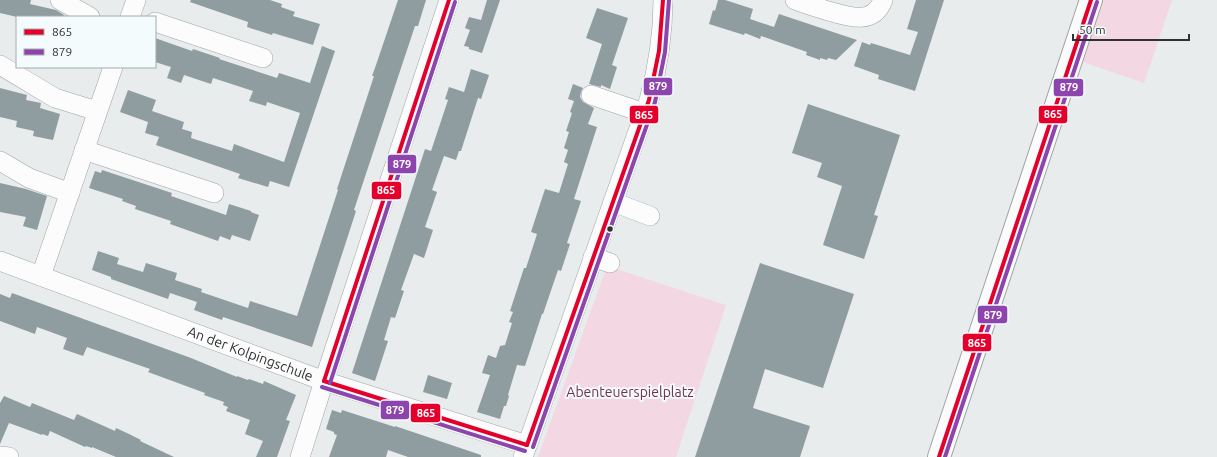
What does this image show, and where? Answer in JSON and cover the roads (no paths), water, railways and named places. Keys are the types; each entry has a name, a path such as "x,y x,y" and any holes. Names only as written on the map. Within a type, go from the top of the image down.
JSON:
{"main road":[{"path":"939,457 1091,0"}],"street":[{"path":"60,0 88,16"},
{"path":"300,457 449,0"},
{"path":"525,451 602,260 613,202 652,89 659,60 663,0"},
{"path":"795,0 846,16 859,18 876,12 882,0"},
{"path":"156,22 263,58"},
{"path":"0,65 55,98 97,111"},
{"path":"41,276 113,68"},
{"path":"591,95 644,112"},
{"path":"84,150 214,193"},
{"path":"0,161 29,178 70,193"},
{"path":"613,202 650,216"},
{"name":"An der Kolpingschule","path":"0,261 324,381 525,451"},
{"path":"0,456 9,457"}],"park label":[{"name":"Abenteuerspielplatz","path":"630,392"}]}
